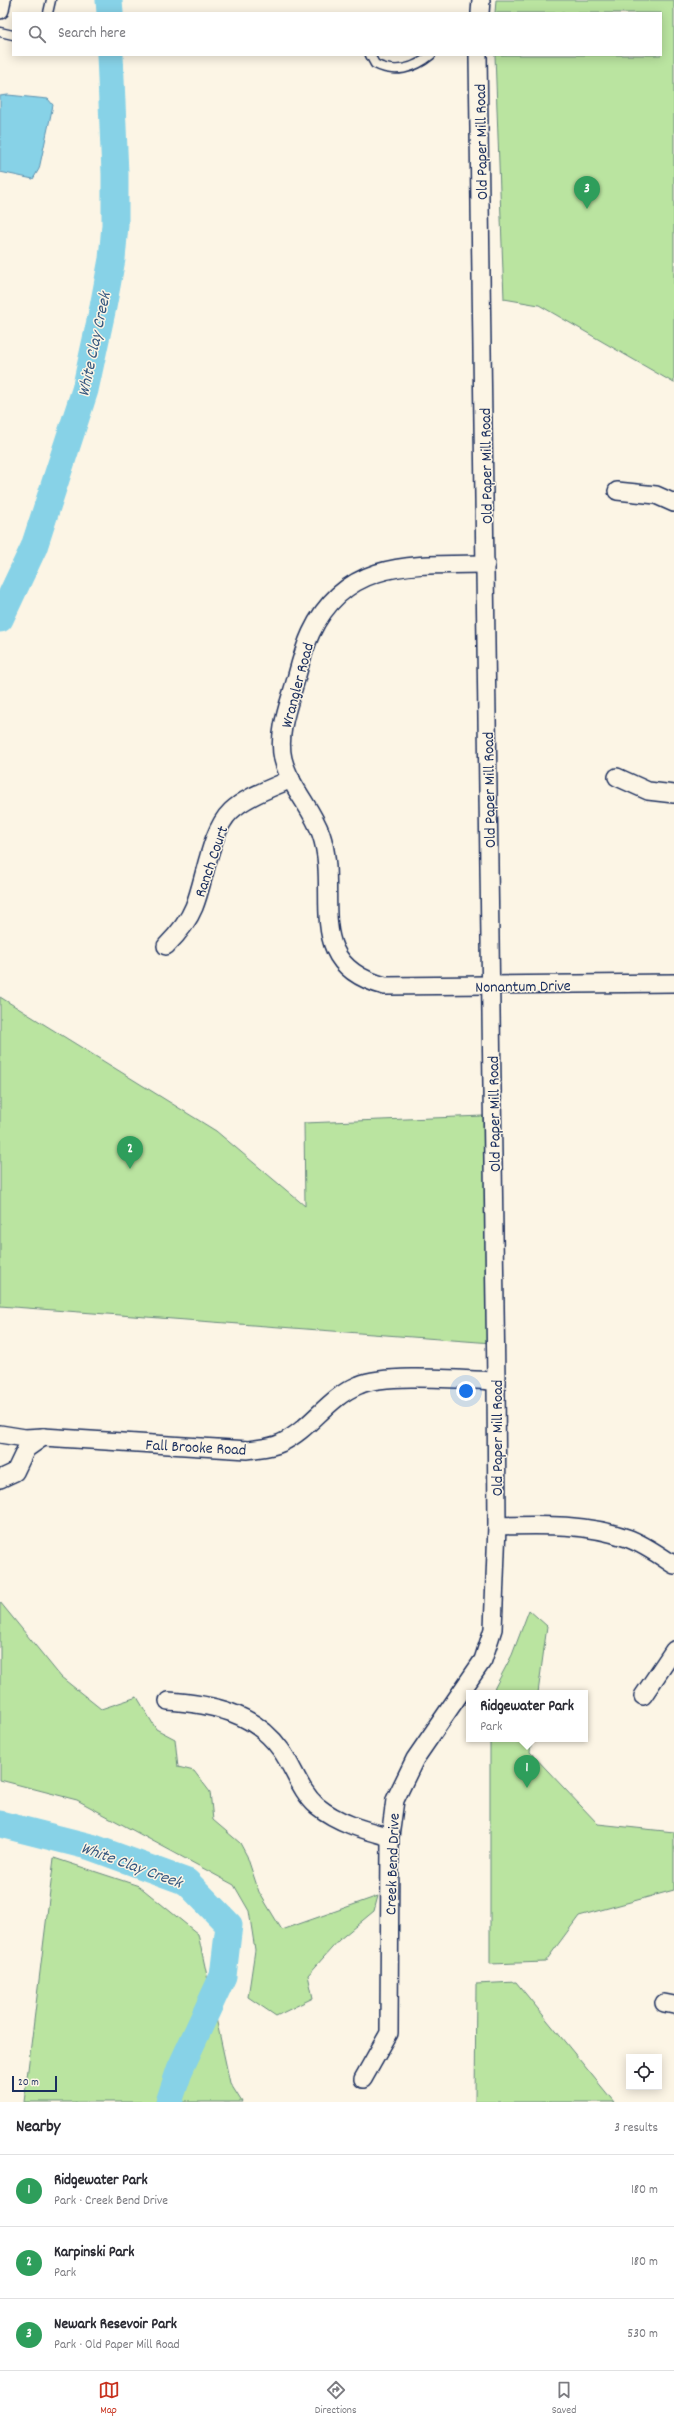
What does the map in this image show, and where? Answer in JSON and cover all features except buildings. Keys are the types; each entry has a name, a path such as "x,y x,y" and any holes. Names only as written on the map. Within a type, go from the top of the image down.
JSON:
{"street":[{"path":"0,10 2,0"},
{"path":"480,12 481,0"},
{"name":"Old Paper Mill Road","path":"478,56 486,564 497,1526"},
{"path":"617,491 656,495 674,503"},
{"name":"Wrangler Road","path":"372,982 344,964 334,949 329,935 327,919 325,849 315,820 290,779 283,759 284,724 310,634 330,604 357,581 389,568 406,565 486,564"},
{"path":"617,777 648,791 674,794"},
{"name":"Ranch Court","path":"166,946 186,922 194,907 217,836 230,811 240,804 290,779"},
{"name":"Nonantum Drive","path":"372,982 402,987 674,983"},
{"name":"Fall Brooke Road","path":"0,1434 25,1438 43,1437 229,1450 254,1449 281,1443 291,1437 309,1423 332,1400 360,1384 393,1379 496,1381"},
{"path":"0,1479 15,1472 26,1449 43,1437"},
{"path":"497,1526 553,1525 606,1532 628,1538 674,1565"},
{"name":"Creek Bend Drive","path":"363,2079 389,2033 390,1837 395,1800 404,1778 479,1665 489,1644 494,1618 497,1526"},
{"path":"643,1696 674,1650"},
{"path":"168,1701 213,1706 235,1713 253,1722 268,1735 281,1750 303,1790 317,1806 334,1818 353,1826 390,1837"}],"lane":[{"path":"48,12 50,0"},
{"path":"0,32 12,35"},
{"path":"371,56 375,64 396,70 417,65 430,56"}],"green space":[{"path":"496,0 674,0 674,383 539,305 504,299 495,56 662,56 662,12 495,12"},
{"path":"0,997 216,1131 305,1206 304,1123 483,1116 492,1343 0,1306"},
{"path":"0,1602 61,1677 101,1709 137,1697 156,1729 175,1739 178,1767 194,1771 210,1792 213,1820 240,1843 247,1856 259,1892 282,1930 378,1896 374,1911 339,1940 308,1975 313,1998 276,2016 248,1997 255,1950 249,1911 234,1885 77,1800 0,1780"},
{"path":"529,1610 547,1626 538,1690 494,1690 512,1655"},
{"path":"490,1742 532,1742 530,1752 598,1824 674,1832 674,1890 579,1916 545,1962 490,1964"},
{"path":"54,1858 139,1886 198,1934 230,2083 242,2102 24,2102"},
{"path":"516,1982 614,2102 475,2102 476,1984"}],"water":[{"path":"8,95 48,99 53,105 39,169 33,179 0,172 0,96"}],"waterway":[{"name":"White Clay Creek","path":"109,0 110,12"},
{"name":"White Clay Creek","path":"0,619 34,547 85,390 103,307 112,259 115,225 115,174 110,56"},
{"name":"White Clay Creek","path":"0,1824 91,1847 187,1882 229,1925 223,1976 180,2069 169,2102"}],"place":[{"name":"Newark Resevoir Park","path":"587,209"},
{"name":"Karpinski Park","path":"130,1169"},
{"name":"Ridgewater Park","path":"527,1788"}]}
